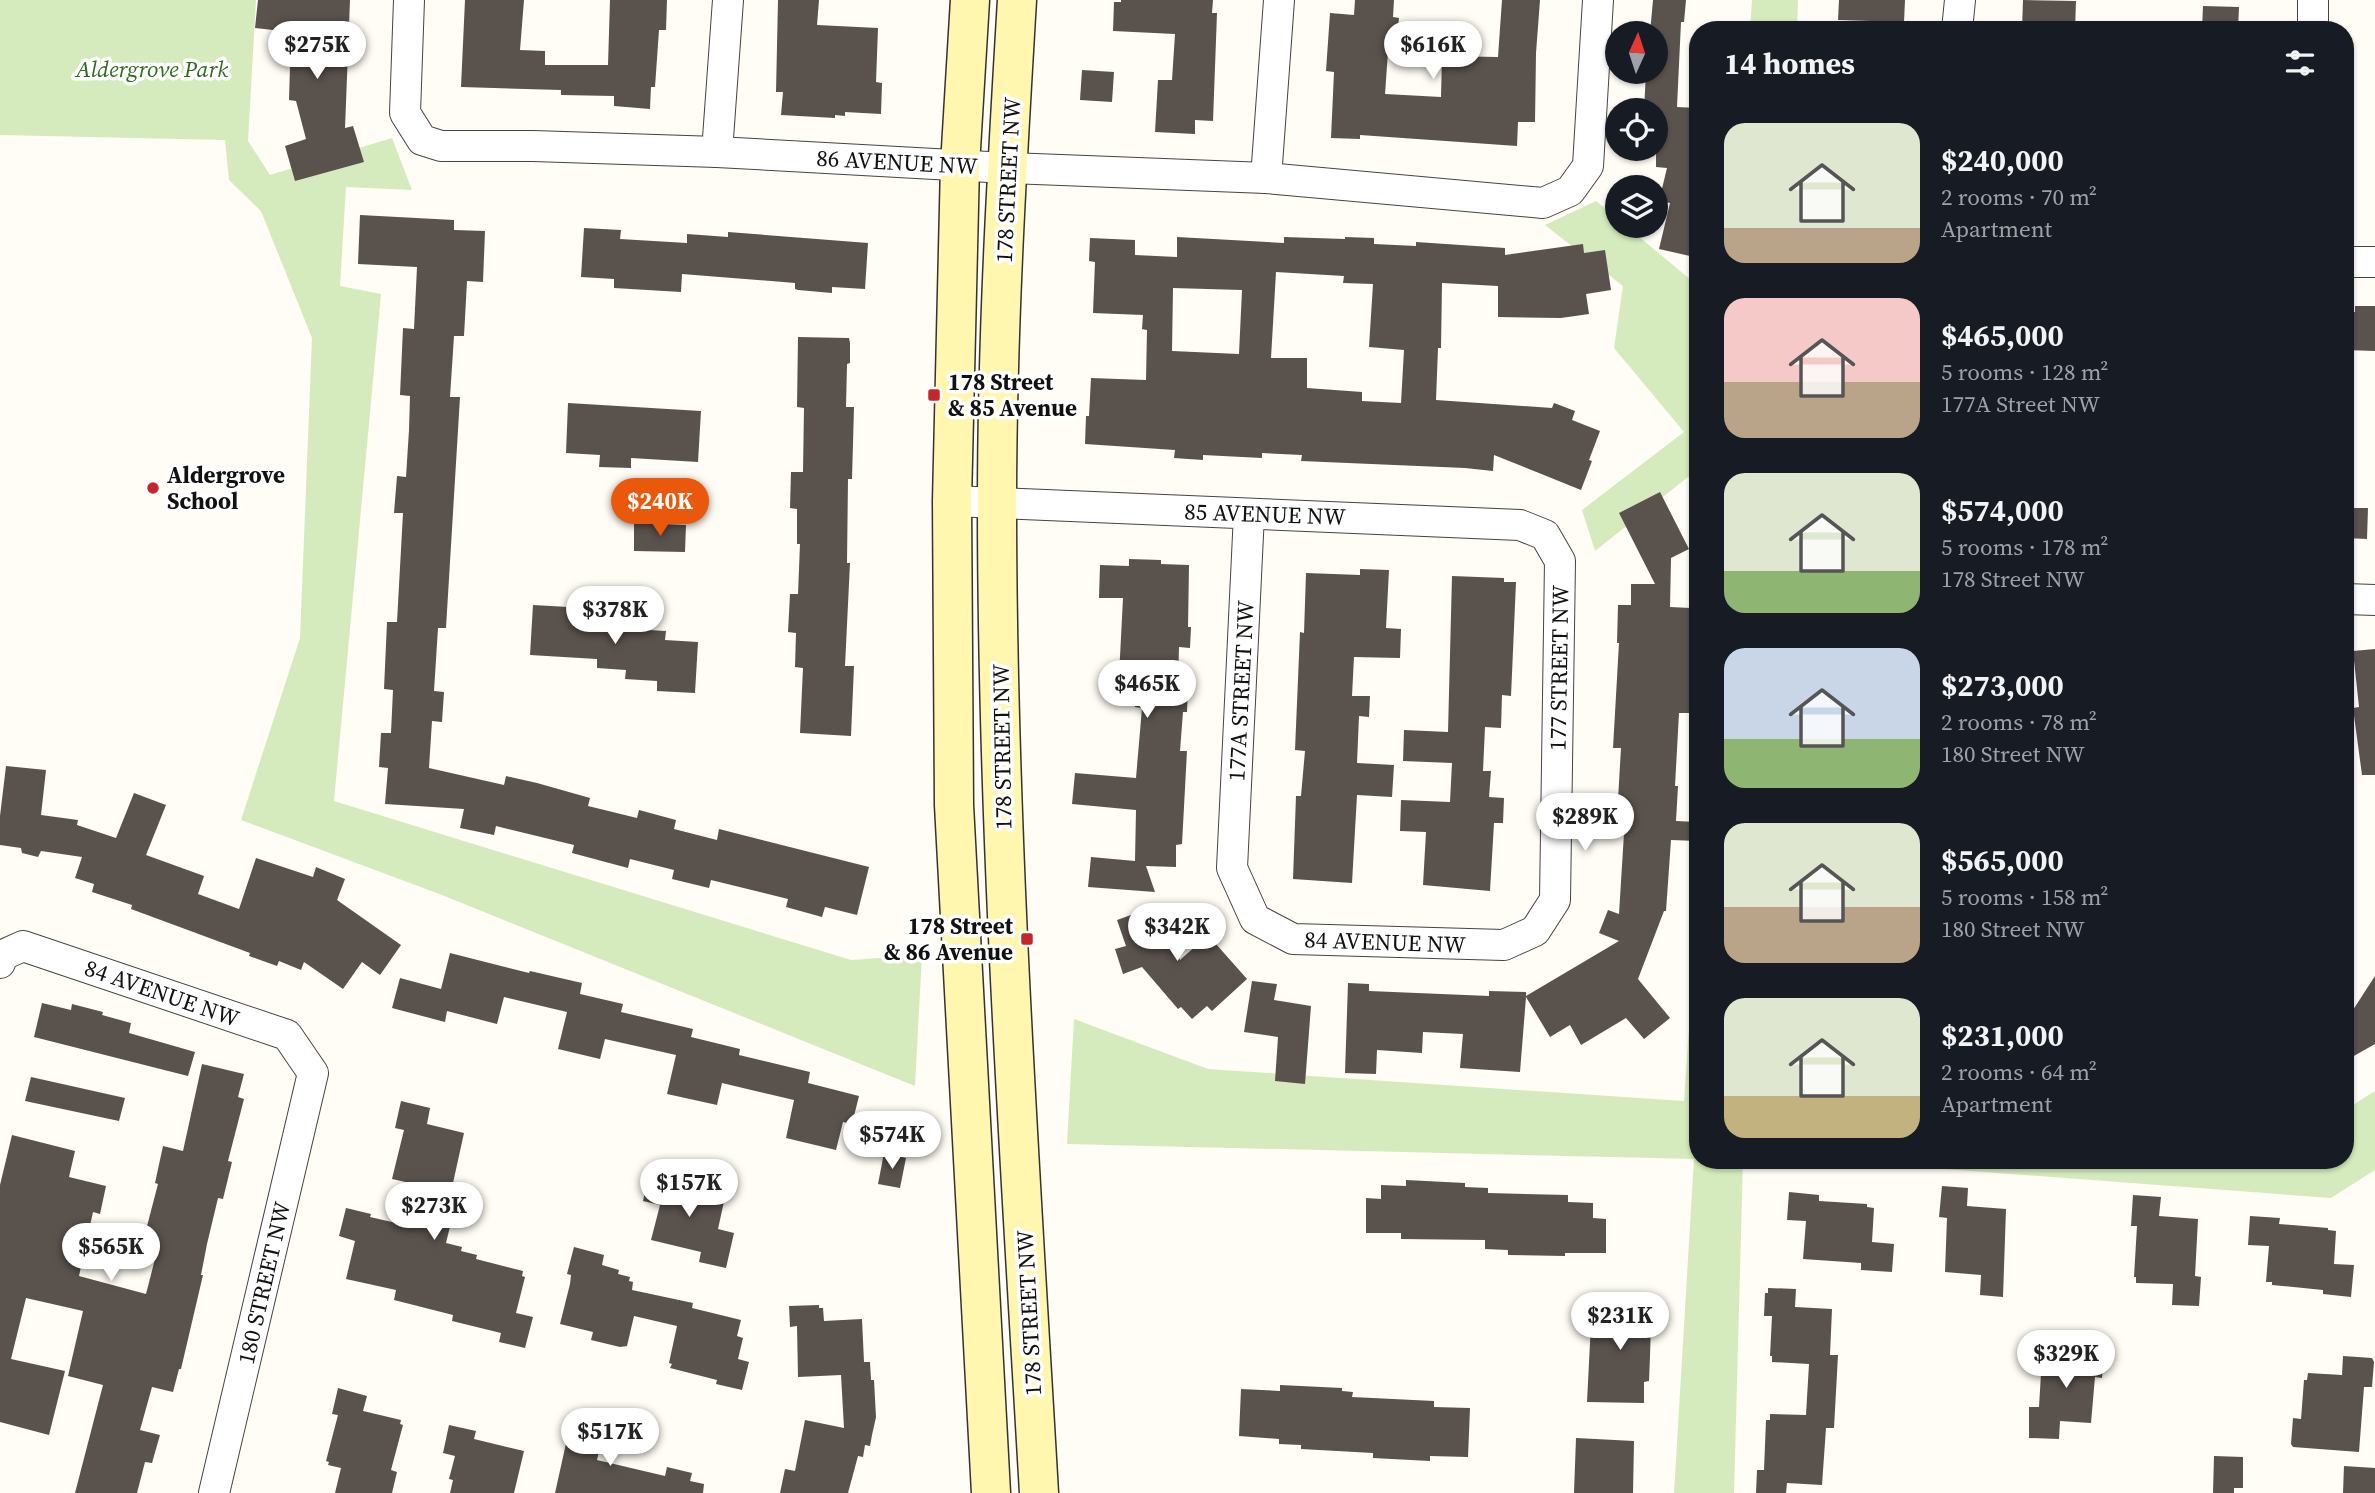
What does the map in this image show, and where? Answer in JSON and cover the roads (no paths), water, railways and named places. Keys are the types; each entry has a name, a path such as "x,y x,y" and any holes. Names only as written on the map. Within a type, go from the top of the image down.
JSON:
{"main road":[{"name":"178 STREET NW","path":"970,0 960,165 952,501 954,805 991,1493"},
{"name":"178 STREET NW","path":"1017,0 1007,168 997,502 1003,793 1012,1030 1039,1493"}],"street":[{"name":"86 AVENUE NW","path":"409,0 405,113 422,140 441,146 716,152 1007,168 1266,178 1543,203 1570,191 1588,166 1598,0"},
{"path":"716,152 728,0"},
{"path":"1266,178 1279,0"},
{"path":"1958,21 1960,0"},
{"path":"2313,0 2313,21"},
{"path":"2354,262 2375,262"},
{"name":"85 AVENUE NW","path":"952,501 1520,525 1545,535 1560,562"},
{"name":"177A STREET NW","path":"1232,868 1249,514"},
{"name":"177 STREET NW","path":"1555,900 1560,562"},
{"path":"2354,599 2375,600"},
{"name":"84 AVENUE NW","path":"1232,868 1255,919 1293,939 1504,945 1535,931 1555,900"},
{"name":"84 AVENUE NW","path":"0,963 3,955 23,946 287,1035 313,1073"},
{"name":"180 STREET NW","path":"215,1493 313,1073"}],"place":[{"name":"178 Street & 85 Avenue","path":"934,395"},
{"name":"Aldergrove School","path":"153,488"},
{"name":"178 Street & 86 Avenue","path":"1027,939"}],"park label":[{"name":"Aldergrove Park","path":"152,69"}]}
